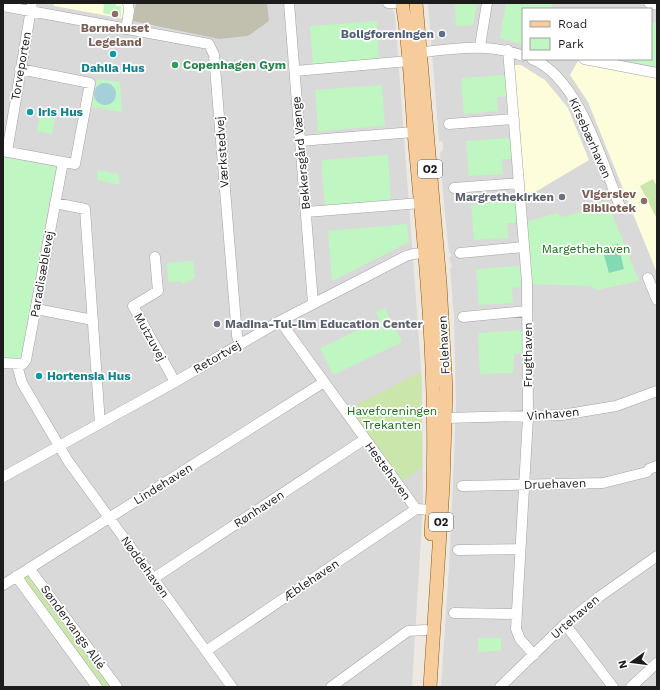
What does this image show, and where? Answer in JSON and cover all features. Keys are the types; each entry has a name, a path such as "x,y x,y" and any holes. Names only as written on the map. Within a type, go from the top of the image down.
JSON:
{"main road":[{"name":"Folehaven","path":"402,3 412,56 431,252 445,356 446,418 442,509 430,687"},
{"path":"410,3 418,23"},
{"name":"Folehaven","path":"416,3 418,23 412,56 414,132 421,203 431,252 433,390 433,510 422,687"}],"street":[{"path":"126,29 129,11 128,3"},
{"name":"Bekkersgård Vænge","path":"289,3 313,303"},
{"path":"388,3 394,3"},
{"path":"480,46 486,3"},
{"path":"649,3 657,5"},
{"name":"Værkstedvej","path":"3,6 31,7 126,29 209,44 214,55 237,336 240,344"},
{"name":"Torveporten","path":"5,151 31,7"},
{"path":"294,71 480,46 508,50 522,56"},
{"name":"Frugthaven","path":"508,50 524,247 527,311 528,417 516,614 517,634 534,655"},
{"name":"Kirsebærhaven","path":"536,60 550,68 578,104 621,209"},
{"path":"589,60 657,73"},
{"path":"5,151 75,164 90,83 20,69"},
{"path":"449,124 514,119"},
{"path":"300,141 414,132"},
{"name":"Paradisæblevej","path":"17,365 23,364 26,360 63,162"},
{"path":"454,188 519,183"},
{"path":"56,203 85,209 100,424"},
{"path":"306,212 421,203"},
{"path":"460,253 524,247"},
{"name":"Retortvej","path":"3,477 176,382 313,303 406,256 431,252"},
{"name":"Mutzuvej","path":"155,257 158,291 133,306 176,382"},
{"path":"648,278 657,300"},
{"path":"36,309 93,320"},
{"name":"Folehaven","path":"463,317 527,311"},
{"name":"Hestehaven","path":"280,321 416,509 433,510"},
{"path":"3,363 17,365"},
{"name":"Nøddehaven","path":"17,365 22,383 59,446 109,518 232,687"},
{"name":"Lindehaven","path":"3,585 324,382"},
{"name":"Vinhaven","path":"446,418 562,415 616,406 657,391"},
{"name":"Rønhaven","path":"154,578 365,439"},
{"name":"Druehaven","path":"462,486 603,483 651,469"},
{"name":"Æblehaven","path":"206,651 416,509"},
{"path":"458,550 520,549"},
{"name":"Urtehaven","path":"500,687 565,624 599,596 657,556"},
{"name":"Søndervangs Allé","path":"29,568 117,687"},
{"name":"Søndervangs Allé","path":"16,576 97,687"},
{"path":"454,613 516,614"},
{"path":"565,624 613,687"},
{"path":"331,687 408,631 425,630"},
{"path":"631,687 657,662"}],"shaded area":[{"path":"3,3 391,3 395,16 422,380 423,504 412,687 3,687"},
{"name":"Børnehuset Legeland","path":"53,3 131,3 130,20 54,6"},
{"path":"136,3 267,3 269,21 248,36 219,39 133,21"},
{"path":"428,3 657,3 657,687 441,687 450,551 456,407 454,317 450,268 452,267 449,257 451,257 451,253 449,253 440,153 443,150 443,143 439,140"},
{"path":"578,61 657,77 657,273 588,102 570,75"},
{"path":"513,65 521,65 545,80 568,108 589,160 525,198"}],"green space":[{"path":"100,3 116,3 116,6 121,6 121,17 103,13 104,5"},
{"path":"455,3 477,3 473,25 456,26"},
{"path":"506,3 553,3 552,8 522,8 522,45 500,38"},
{"path":"377,21 379,59 313,64 310,26"},
{"path":"652,22 657,23 657,67 629,61 652,60"},
{"path":"506,75 507,96 497,97 498,111 464,114 461,78"},
{"path":"97,79 120,82 122,112 91,107"},
{"path":"382,85 385,126 318,131 315,90"},
{"path":"40,116 55,119 52,134 37,131"},
{"path":"511,138 512,159 502,159 503,174 469,176 466,141"},
{"path":"388,155 391,200 325,206 321,160"},
{"path":"3,157 56,167 20,360 3,357"},
{"path":"98,170 118,174 120,185 97,180"},
{"path":"653,179 657,187 657,219 640,186"},
{"path":"516,201 517,223 507,223 508,238 474,240 471,205"},
{"name":"Margethehaven","path":"607,201 639,281 597,290 591,286 531,284 526,222 557,213 561,217 598,208 599,203"},
{"path":"407,224 409,242 332,281 328,231"},
{"path":"618,244 624,269 609,273 602,248"},
{"path":"193,261 195,278 183,284 180,281 168,282 167,263"},
{"path":"520,266 522,287 512,288 513,303 479,305 476,269"},
{"path":"385,308 402,342 333,375 320,348 379,320 376,312"},
{"path":"525,330 525,353 514,354 513,373 480,374 478,333"},
{"path":"54,370 58,370 60,374 58,378 54,378 52,376 52,372"},
{"name":"Haveforeningen Trekanten","path":"421,372 422,468 403,481 350,408"},
{"path":"30,573 111,686 110,687 100,687 23,578"},
{"path":"478,638 501,638 501,651 478,652"}],"water":[{"path":"105,83 109,84 115,90 115,98 109,104 105,105 101,104 95,98 94,94 95,90 101,84"}],"place":[{"name":"Børnehuset Legeland","path":"115,14"},
{"name":"Boligforeningen","path":"442,34"},
{"name":"Dahlia Hus","path":"113,54"},
{"name":"Copenhagen Gym","path":"175,65"},
{"name":"Iris Hus","path":"30,112"},
{"name":"Margrethekirken","path":"562,197"},
{"name":"Vigerslev Bibliotek","path":"644,201"},
{"name":"Madina-Tul-Ilm Education Center","path":"217,324"},
{"name":"Hortensia Hus","path":"39,376"}]}
